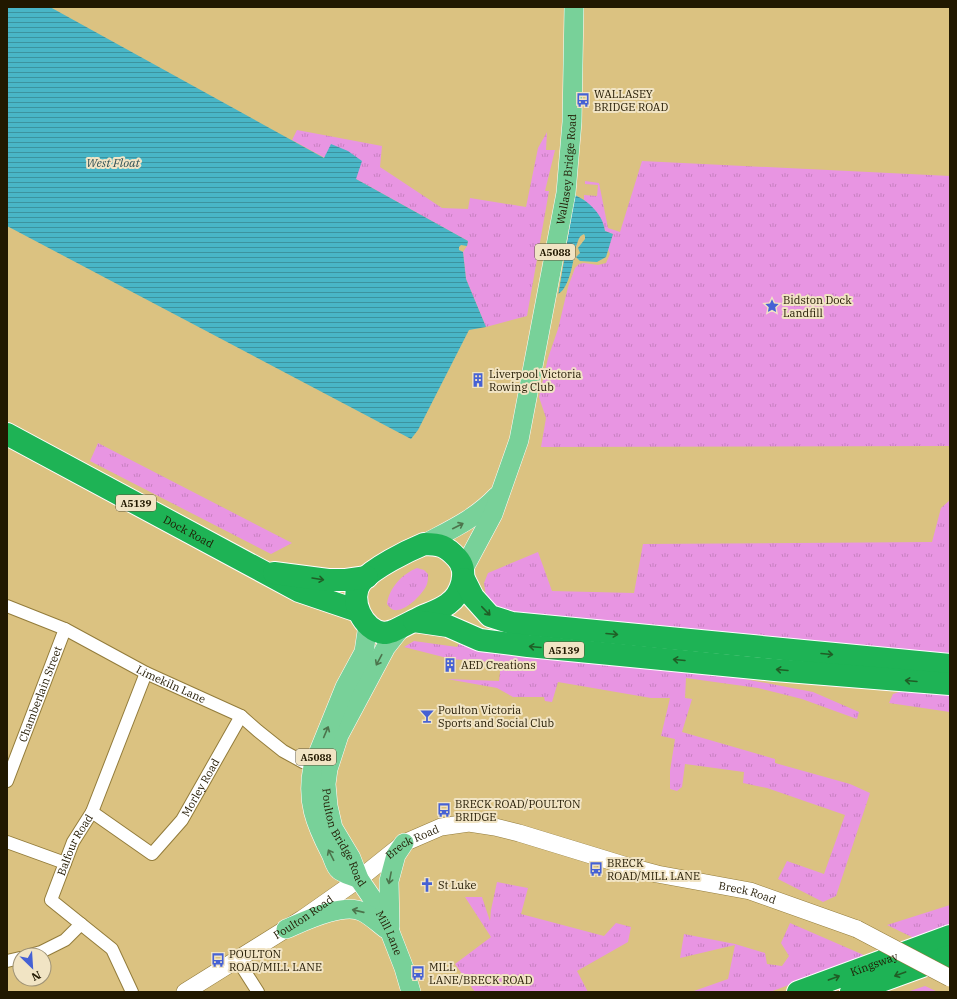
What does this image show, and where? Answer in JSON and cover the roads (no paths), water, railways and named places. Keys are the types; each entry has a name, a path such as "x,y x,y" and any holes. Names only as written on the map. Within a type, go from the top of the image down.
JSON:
{"highway":[{"name":"Dock Road","path":"7,434 299,591 363,618"},
{"name":"A5139","path":"463,575 459,593 449,603 393,631 383,633 363,618 356,594 360,583 381,567 424,544 443,546 450,550 459,560 463,575 473,597 490,616 512,623 950,665"},
{"name":"Dock Road","path":"265,572 328,580 346,580 367,577"},
{"name":"A5139","path":"407,624 448,626 480,640 528,646 775,670 950,684"},
{"name":"Kingsway","path":"798,992 950,936"},
{"name":"Kingsway","path":"852,992 950,956"}],"main road":[{"name":"Wallasey Bridge Road","path":"501,492 519,440 566,193 572,122 574,7"},
{"name":"A5088","path":"424,544 473,518 486,508 501,492"},
{"name":"A5088","path":"463,575 493,514 501,492"},
{"name":"Poulton Bridge Road","path":"359,879 351,858 333,828 328,806 326,784 321,768 345,687 364,652 363,618"},
{"name":"Poulton Bridge Road","path":"321,768 386,647 407,624"},
{"name":"Breck Road","path":"359,879 404,842 441,827 469,823 495,827 657,874 750,891 857,929 950,978"},
{"path":"390,932 389,881 396,855 404,842"},
{"name":"Poulton Road","path":"185,992 286,929 359,879"},
{"name":"Mill Lane","path":"359,879 372,898 390,932 404,968 411,992"},
{"path":"286,929 317,916 343,908 362,911 390,932"}],"street":[{"name":"Limekiln Lane","path":"7,606 65,629 146,672 241,716 283,751 303,762 321,768"},
{"name":"Chamberlain Street","path":"7,782 65,629"},
{"name":"Balfour Road","path":"132,992 112,949 51,900 73,842 92,812 146,672"},
{"name":"Morley Road","path":"92,812 152,854 182,820 241,716"},
{"path":"7,842 65,863"},
{"path":"51,947 65,940 81,924"},
{"path":"237,959 258,992"}],"water":[{"name":"West Float","path":"7,7 50,7 324,158 331,144 348,151 362,161 356,179 468,241 467,246 461,245 459,250 463,252 466,279 486,327 469,330 418,430 411,439 7,226"},
{"path":"575,195 591,205 599,214 605,231 613,234 606,257 597,262 580,261 576,257 580,253 578,248 585,239 584,234 579,238 575,248 568,280 562,291 558,294"}],"place":[{"name":"WALLASEY BRIDGE ROAD","path":"583,100"},
{"name":"Bidston Dock Landfill","path":"772,306"},
{"name":"Liverpool Victoria Rowing Club","path":"478,380"},
{"name":"AED Creations","path":"450,665"},
{"name":"Poulton Victoria Sports and Social Club","path":"427,716"},
{"name":"BRECK ROAD/POULTON BRIDGE","path":"444,810"},
{"name":"BRECK ROAD/MILL LANE","path":"596,869"},
{"name":"St Luke","path":"427,885"},
{"name":"POULTON ROAD/MILL LANE","path":"218,960"},
{"name":"MILL LANE/BRECK ROAD","path":"418,973"}]}
